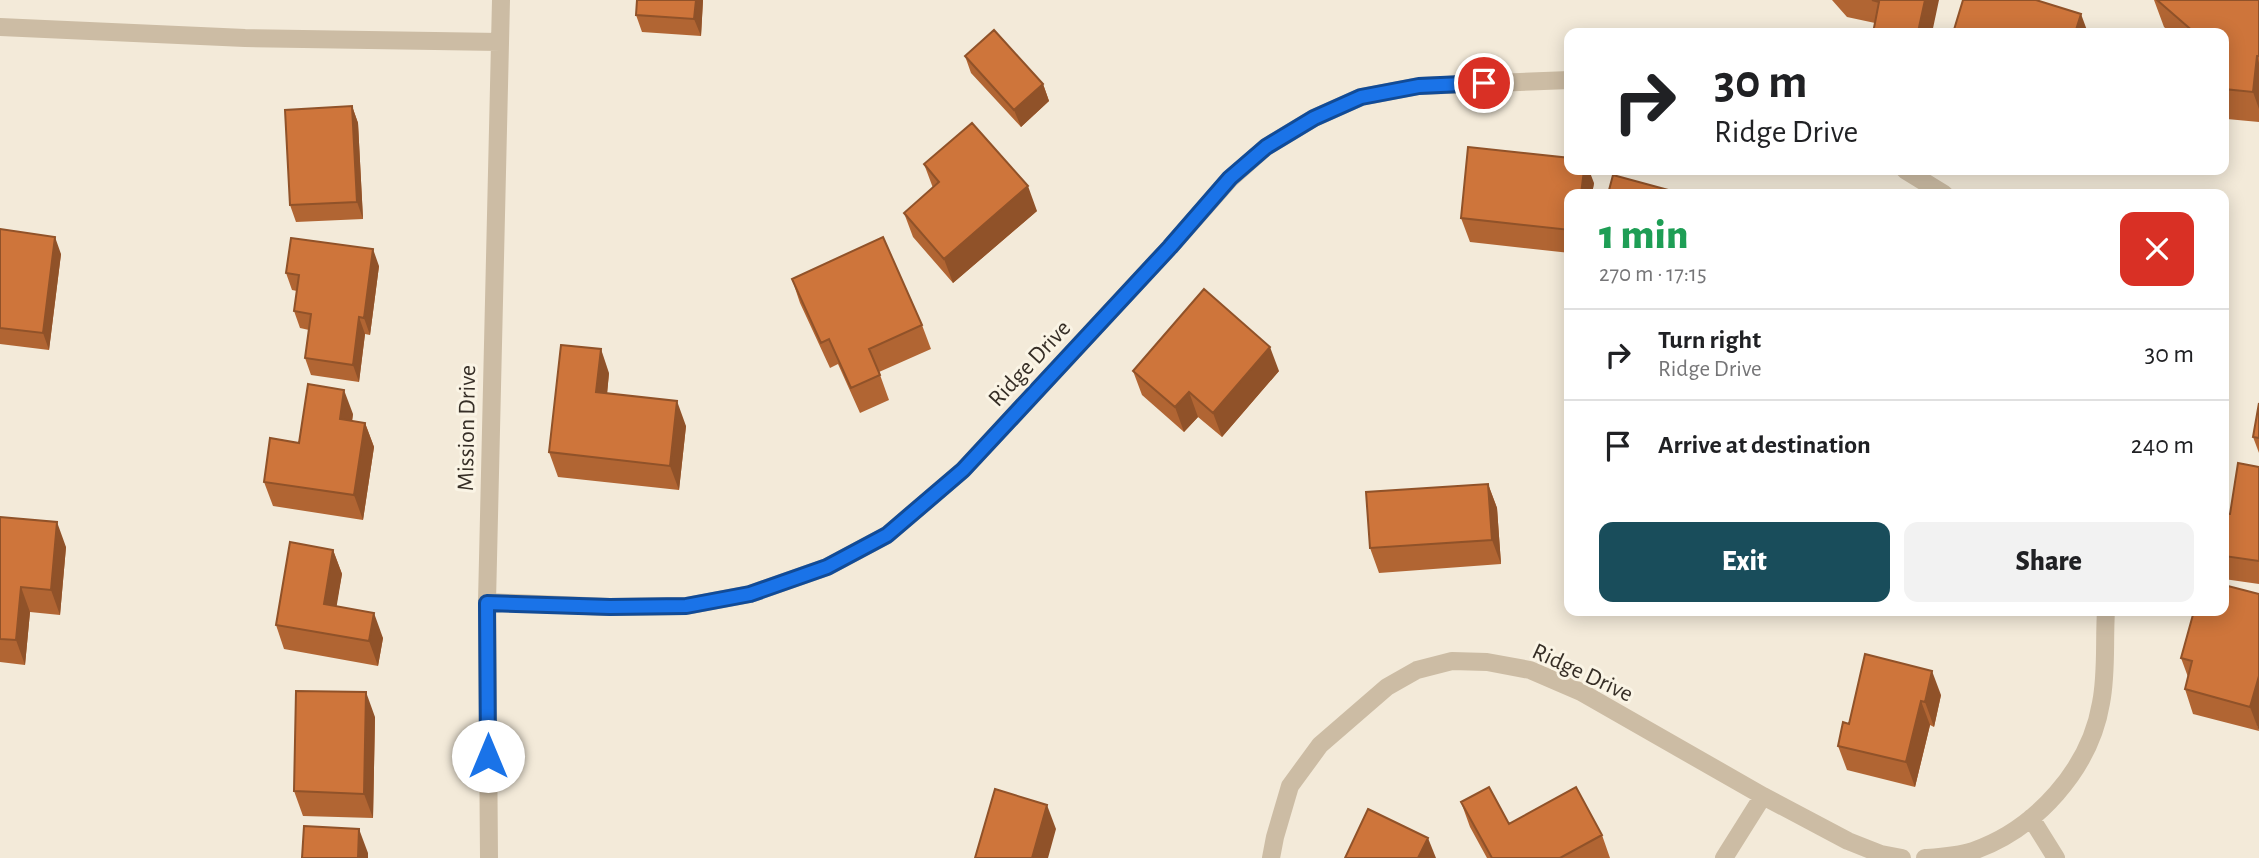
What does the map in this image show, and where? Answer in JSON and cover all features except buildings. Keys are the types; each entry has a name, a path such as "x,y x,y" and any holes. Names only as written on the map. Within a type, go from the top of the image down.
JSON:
{"street":[{"name":"Mission Drive","path":"489,858 487,603 501,0"},
{"path":"0,27 245,38 500,42"},
{"name":"Ridge Drive","path":"487,603 610,607 686,606 750,594 827,567 887,535 963,470 1170,247 1230,178 1266,147 1314,118 1361,97 1419,86 1564,80"},
{"path":"1913,175 1936,189"},
{"path":"1924,858 1972,851 2000,838 2031,818 2058,792 2081,759 2092,736 2102,702 2106,616"},
{"name":"Ridge Drive","path":"1271,858 1290,786 1320,745 1387,687 1417,670 1452,661 1487,662 1530,670 1581,692 1763,796 1849,841 1881,854 1902,858"},
{"path":"1724,858 1763,796"},
{"path":"2031,818 2056,858"}],"route":[{"path":"488,756 487,603 610,607 686,606 750,594 827,567 887,535 963,470 1170,247 1230,178 1266,147 1314,118 1361,97 1419,86 1484,83"}]}
